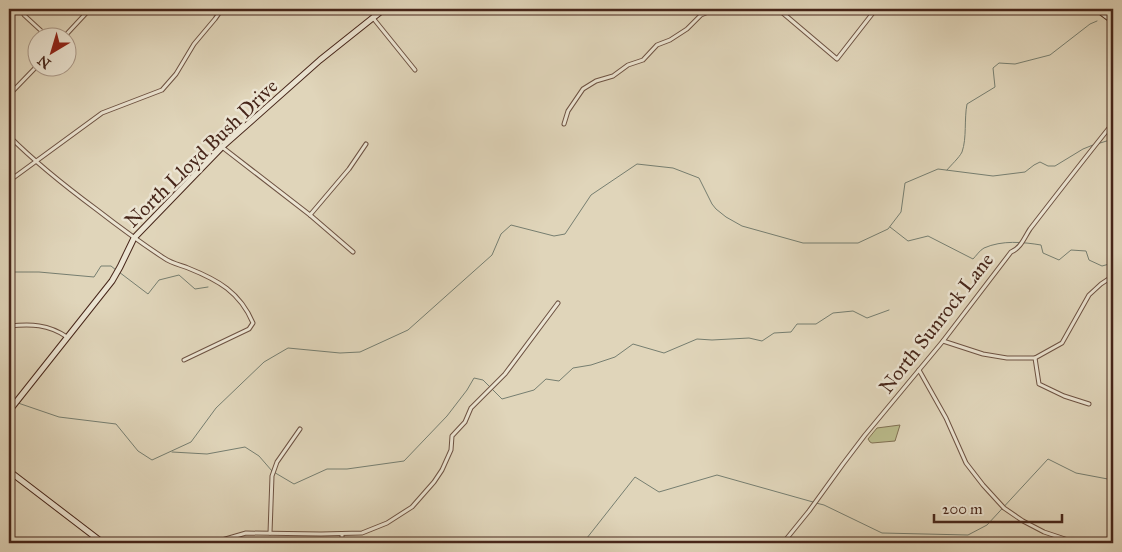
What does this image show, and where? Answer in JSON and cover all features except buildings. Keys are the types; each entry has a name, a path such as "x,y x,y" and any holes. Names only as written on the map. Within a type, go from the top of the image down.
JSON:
{"street":[{"path":"72,28 90,9"},
{"path":"9,181 102,113 162,90 176,74 194,44 222,9"},
{"name":"North Lloyd Bush Drive","path":"9,411 112,281 134,238 222,147 320,60 384,9"},
{"path":"564,124 568,111 583,89 596,81 613,76 628,65 644,60 657,45 679,35 701,15 715,9"},
{"path":"778,9 837,59 876,9"},
{"path":"1097,9 1113,21"},
{"path":"24,15 38,28"},
{"path":"373,18 416,70"},
{"path":"9,95 28,75"},
{"name":"North Sunrock Lane","path":"783,543 815,503 842,464 943,341 1011,252 1021,246 1025,236 1113,123"},
{"path":"9,136 52,176 134,238 166,260 219,282 240,300 253,323 249,329 184,360"},
{"path":"310,215 349,169 366,144"},
{"path":"222,147 310,215 353,252"},
{"path":"943,341 983,354 1007,358 1036,358 1062,343 1089,295 1113,276"},
{"path":"216,543 246,533 362,533 387,523 412,507 442,470 451,450 452,436 465,422 471,408 505,374 558,303"},
{"path":"9,326 27,324 42,326 58,331 68,337"},
{"path":"1036,358 1039,384 1064,396 1089,404"},
{"path":"919,370 946,418 966,463 982,485 1004,508 1023,521 1044,532 1077,543"},
{"path":"270,534 272,476 278,462 300,429"},
{"path":"10,473 103,543"},
{"path":"342,534 342,543"}],"green space":[{"path":"900,425 895,441 872,443 868,439 877,428"}],"waterway":[{"path":"947,170 962,152 967,104 995,87 993,68 999,63 1015,64 1050,55 1090,24 1097,21"},
{"path":"1097,144 1113,139"},
{"path":"18,403 59,417 116,424 138,451 152,460 191,442 216,408 264,362 288,348 340,353 360,352 408,330 492,255 501,234 511,225 554,236 565,234 591,195 637,164 673,168 699,178 716,209 742,226 803,243 858,243 888,229 901,212 905,183 938,169 993,176 1025,172 1040,162 1048,166 1055,166 1093,145"},
{"path":"890,227 908,241 928,236 973,259 983,249 991,245 1020,243 1041,245 1043,253 1059,260 1071,250 1086,251 1089,260 1102,266 1113,263"},
{"path":"9,272 39,272 94,277 101,266 111,266 116,270"},
{"path":"119,272 148,294 159,280 179,275 195,289 208,287"},
{"path":"172,452 207,454 245,447 259,456 272,471 294,484 327,469 347,469 404,461 447,416 474,378 483,380 502,399 534,390 546,379 559,381 573,368 591,365 615,357 633,344 664,353 697,339 749,338 762,341 774,333 791,332 797,324 816,324 833,313 853,311 867,318 889,310"},
{"path":"9,398 15,401"},
{"path":"816,503 882,533 968,535 987,525 1048,459 1076,473 1113,480"},
{"path":"583,543 635,477 659,492 717,475 813,502"}]}
